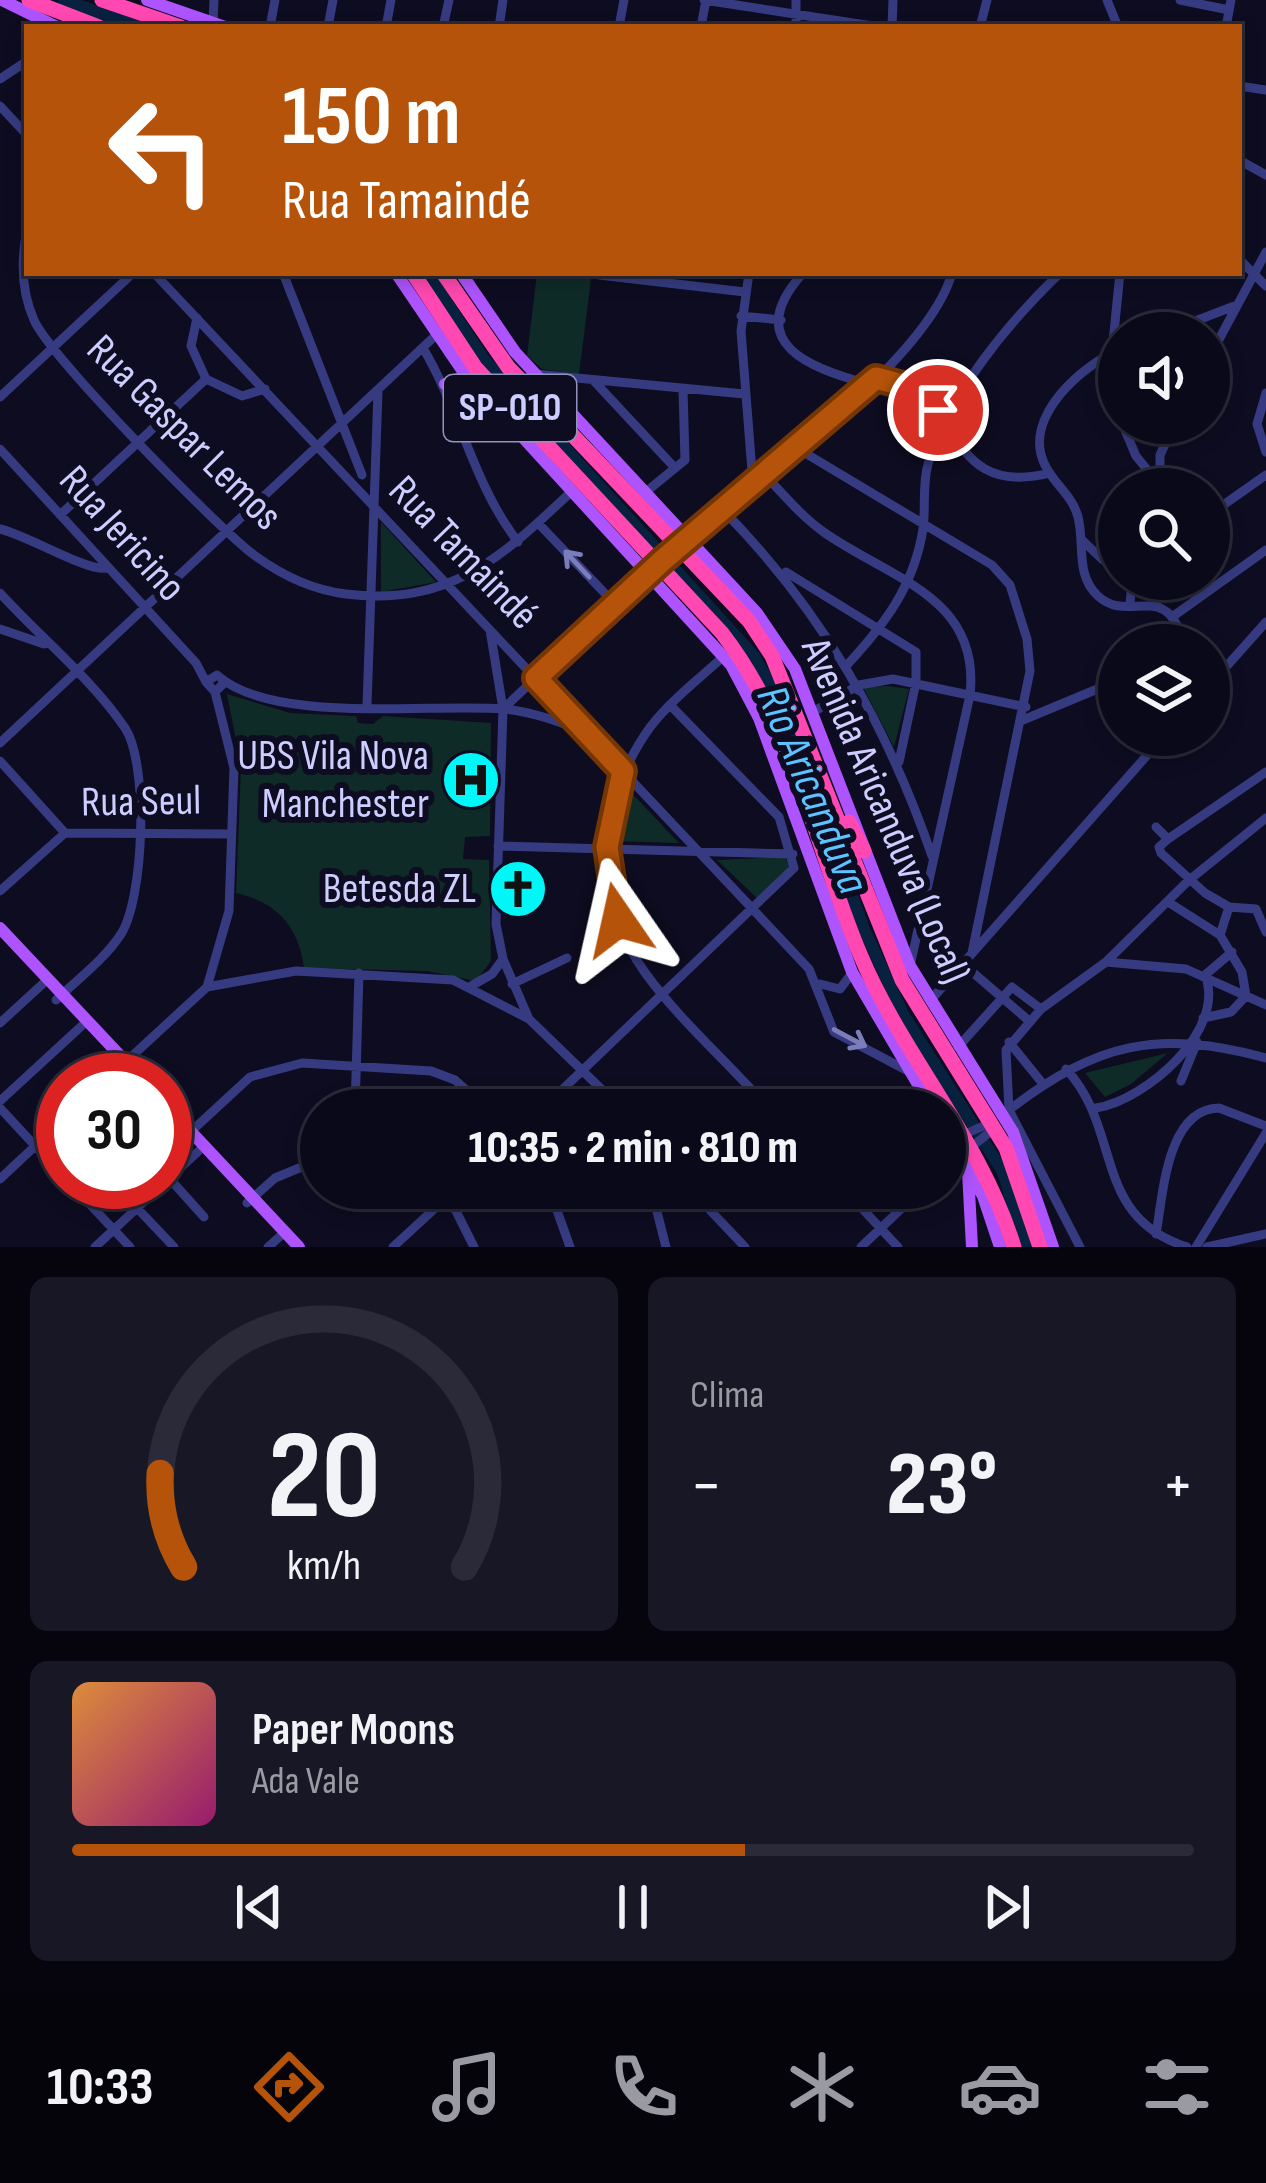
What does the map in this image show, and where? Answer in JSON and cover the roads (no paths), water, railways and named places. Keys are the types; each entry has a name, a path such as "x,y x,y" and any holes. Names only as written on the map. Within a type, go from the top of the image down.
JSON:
{"highway":[{"path":"29,0 91,24"},
{"path":"102,0 172,24"},
{"path":"401,276 441,333"},
{"name":"SP-010","path":"414,276 441,333 740,657 772,717 860,954 901,1034 1020,1179 1046,1247"},
{"name":"SP-010","path":"444,276 508,367 681,544 761,638 790,690 902,980 980,1134 1014,1247"},
{"path":"458,276 508,367"},
{"path":"772,717 800,810 797,824"},
{"path":"818,763 864,851"},
{"path":"1046,1205 1046,1247"}],"main road":[{"path":"2,0 51,24"},
{"path":"154,1 216,24"},
{"name":"Avenida Aricanduva (Local)","path":"458,276 535,374 647,491 681,544 767,627 813,712 910,966 958,1047 980,1134 1046,1205"},
{"name":"Avenida Aricanduva (Local)","path":"441,333 466,376 571,492 656,566 724,656 758,718 852,972 920,1089"},
{"path":"445,384 466,376"},
{"path":"2,938 112,1053"},
{"path":"972,1247 980,1134"},
{"path":"980,1134 1000,1247"},
{"path":"192,1139 280,1241 299,1247"}],"street":[{"path":"705,0 860,24"},
{"path":"796,0 796,24"},
{"path":"1180,0 1230,5"},
{"path":"0,106 24,132"},
{"path":"1230,318 1266,252"},
{"path":"1242,262 1266,286"},
{"name":"Rua Gaspar Lemos","path":"24,276 34,321 53,347 228,530 258,557 294,578 332,592 371,595 446,583 492,564 571,492"},
{"path":"114,276 121,284"},
{"path":"0,397 130,276"},
{"name":"Rua Tamaindé","path":"157,276 754,911 820,985 834,1032 908,1071"},
{"path":"284,276 362,475"},
{"path":"640,276 745,292"},
{"path":"748,276 741,316 753,484"},
{"path":"801,276 785,300 781,320 787,345 798,360 924,394 967,459 988,475 1015,479 1050,473"},
{"path":"503,709 656,566 872,381 922,332 950,276"},
{"path":"848,665 882,628 908,584 924,523 927,470 945,424 994,349 1057,276"},
{"path":"1118,312 1120,276"},
{"path":"1219,312 1237,305"},
{"path":"741,316 781,320"},
{"path":"197,318 191,346 206,379 242,396 265,389"},
{"path":"0,743 441,333"},
{"path":"423,347 445,384 488,492 518,542"},
{"path":"1098,364 1066,388 1047,419 1041,453 1073,502 1083,571 1095,593 1105,601 1156,605 1175,624"},
{"path":"535,374 744,394"},
{"path":"60,515 206,379"},
{"path":"593,380 675,468"},
{"path":"647,491 686,458 683,390"},
{"path":"368,705 378,391"},
{"path":"1266,393 1257,424 1266,452"},
{"path":"795,448 983,559 1010,585 1030,652 1026,707 972,953"},
{"name":"Rua Jericino","path":"0,449 219,687"},
{"path":"764,474 825,533 940,605 966,637 973,668 970,695 910,966"},
{"path":"1230,500 1266,475"},
{"path":"723,510 781,570 848,665 899,764 934,860"},
{"path":"538,523 615,604"},
{"path":"0,529 97,570 107,568"},
{"path":"1081,539 1098,555"},
{"path":"1172,617 1266,550"},
{"path":"78,560 98,556"},
{"path":"781,570 916,652 916,682 899,764"},
{"path":"0,593 133,744 138,759 138,832 129,919 108,951 59,997"},
{"path":"1130,600 1130,604"},
{"path":"1156,605 1158,600"},
{"path":"1230,662 1266,622"},
{"path":"0,629 49,645"},
{"path":"490,630 503,709 496,924 503,959 529,1019"},
{"path":"724,656 671,706 623,771 607,847 608,881 621,928 664,995 751,1089"},
{"path":"813,712 859,685 916,682 1026,707"},
{"path":"135,1053 207,987 229,911 234,768 219,687 282,701 503,709 548,717 587,732"},
{"path":"1023,720 1098,689"},
{"path":"564,1089 794,868 779,817 671,706"},
{"path":"930,1001 1146,756"},
{"path":"0,761 65,833"},
{"path":"1266,772 1159,849 1229,907 1256,909 1266,900"},
{"path":"980,1134 1009,1042 1028,1021 1106,962 1191,878 1266,818"},
{"path":"1156,827 1168,839"},
{"name":"Rua Seul","path":"0,891 65,833 231,834"},
{"path":"498,846 793,854"},
{"path":"1168,902 1220,935 1232,952 1246,996"},
{"path":"1220,935 1229,907"},
{"path":"1256,909 1266,932"},
{"path":"1205,975 1232,952"},
{"path":"508,1006 515,988 567,958"},
{"path":"471,986 492,974 503,959"},
{"path":"1106,962 1173,965 1266,1005"},
{"path":"963,964 1028,1021"},
{"path":"207,987 296,971 428,975 471,986 529,1019 598,1089"},
{"path":"820,985 841,989 852,972"},
{"path":"355,1089 359,973"},
{"path":"1181,1081 1211,998 1205,975"},
{"path":"0,1023 45,981"},
{"path":"958,1047 1002,997 1017,987 1041,1009"},
{"path":"1203,1018 1231,1012 1246,996"},
{"path":"0,1179 35,1146 0,1105 84,1024"},
{"path":"980,1134 1066,1069 1132,1049 1195,1041 1266,1058"},
{"path":"1096,1108 1132,1095 1195,1041"},
{"path":"1009,1042 1043,1084"},
{"path":"192,1130 239,1084 265,1070 302,1064 419,1068 444,1075 462,1089"},
{"path":"1066,1069 1096,1108 1118,1190 1156,1234 1192,1247 1266,1129 1215,1108 1195,1117 1171,1158 1156,1234"},
{"path":"192,1157 201,1149"},
{"path":"249,1200 274,1178 300,1167"},
{"path":"192,1203 204,1217"},
{"path":"1046,1205 1080,1247"},
{"path":"94,1209 130,1247"},
{"path":"95,1247 136,1209"},
{"path":"138,1209 174,1247"},
{"path":"394,1247 434,1209"},
{"path":"453,1209 475,1247"},
{"path":"556,1209 570,1247"},
{"path":"658,1209 667,1247"},
{"path":"709,1209 746,1247"},
{"path":"863,1209 898,1247"},
{"path":"861,1247 901,1209"},
{"path":"1207,1247 1266,1234"}],"waterway":[{"name":"Rio Aricanduva","path":"64,0 131,24"},
{"name":"Rio Aricanduva","path":"429,276 483,358 754,656 785,711 864,929 903,1014 1003,1172 1026,1247"}],"place":[{"name":"UBS Vila Nova Manchester","path":"471,780"},
{"name":"Betesda ZL","path":"518,889"}]}
